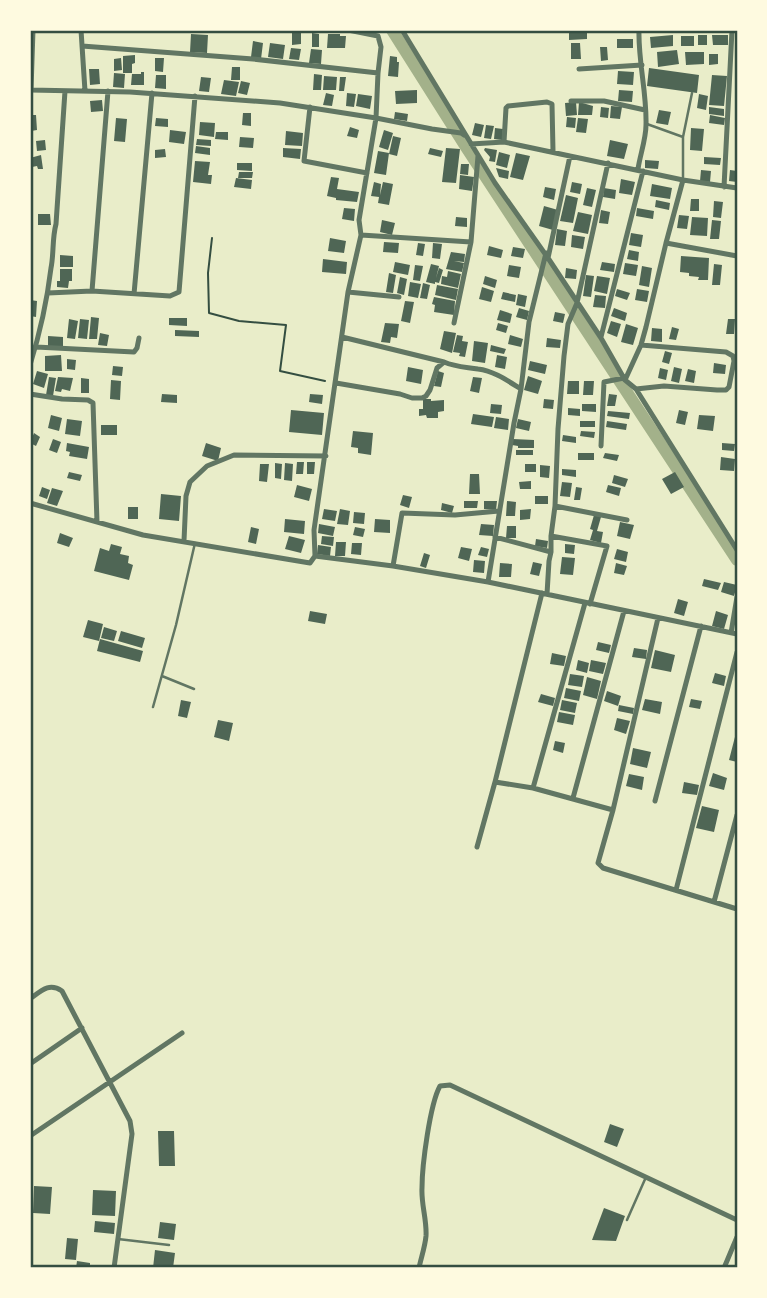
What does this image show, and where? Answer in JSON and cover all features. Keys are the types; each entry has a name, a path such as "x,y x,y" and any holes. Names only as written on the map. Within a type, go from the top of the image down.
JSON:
{"street":[{"path":"33,30 30,90 152,93 310,107 461,133 469,141 504,142 683,180 737,188"},
{"path":"81,30 85,91"},
{"path":"30,503 143,534 310,563 315,556 314,530 348,292 361,235 359,220 376,118 381,47 374,32 348,30"},
{"path":"401,30 478,159 547,256 601,338 624,379 636,389 737,550"},
{"path":"601,338 640,170 646,123 642,65 638,52 639,30"},
{"path":"724,187 732,30"},
{"path":"82,46 253,59 378,73"},
{"path":"579,68 642,65"},
{"path":"30,365 48,293 52,263 65,90"},
{"path":"92,291 108,91"},
{"path":"134,294 152,93"},
{"path":"48,293 92,291 170,296 176,295 181,289 195,96"},
{"path":"571,101 604,102 645,110"},
{"path":"504,142 508,106 547,102 552,104 553,151"},
{"path":"310,107 304,161 367,173"},
{"path":"488,582 521,389 529,322 570,156"},
{"path":"454,323 471,242 478,159"},
{"path":"477,847 545,594 555,506 559,417 568,324 577,303 608,163"},
{"path":"624,379 641,345 683,180"},
{"path":"361,235 471,242"},
{"path":"666,243 737,256"},
{"path":"348,292 399,297"},
{"path":"342,337 457,367 482,369 521,389"},
{"path":"36,347 134,352 139,338"},
{"path":"636,389 664,386 726,390 734,361 730,353 726,352 641,345"},
{"path":"336,383 422,398 430,390 437,369 444,362"},
{"path":"601,446 604,383 624,379"},
{"path":"30,394 88,400 93,403 97,520"},
{"path":"184,540 186,496 190,482 207,466 234,455 326,456"},
{"path":"555,506 627,520"},
{"path":"393,566 402,513 455,515 499,511"},
{"path":"533,788 587,603 607,547 551,536"},
{"path":"495,537 551,552"},
{"path":"315,556 488,582 734,634 737,597"},
{"path":"573,798 624,611"},
{"path":"658,618 598,863 603,868 737,909"},
{"path":"655,801 701,626"},
{"path":"676,890 737,652"},
{"path":"495,782 533,788 613,810"},
{"path":"714,902 737,815"},
{"path":"30,999 47,987 56,986 62,991 130,1121 132,1134 114,1268"},
{"path":"30,1064 82,1028"},
{"path":"30,1136 182,1033"},
{"path":"419,1268 426,1238 422,1189 426,1145 435,1094 440,1086 450,1085 737,1220"},
{"path":"724,1268 737,1237"}],"lane":[{"path":"683,180 683,137 692,93"},
{"path":"646,123 683,137"},
{"path":"153,707 195,543"},
{"path":"162,676 194,689"},
{"path":"627,1220 646,1177"},
{"path":"118,1239 169,1245"}],"path":[{"path":"212,238 208,273 209,313 239,321 286,325 280,371 336,383"}],"building":[{"path":"569,30 587,30 587,39 569,40"},
{"path":"292,33 301,33 301,44 292,45"},
{"path":"312,33 319,34 319,47 312,47"},
{"path":"191,34 208,35 207,53 190,52"},
{"path":"328,34 346,36 345,48 327,48"},
{"path":"673,35 673,46 651,48 650,37"},
{"path":"698,35 707,35 707,45 698,45"},
{"path":"712,35 728,35 728,45 713,45"},
{"path":"681,36 694,36 694,46 681,46"},
{"path":"617,39 633,39 633,48 617,48"},
{"path":"253,41 263,43 261,59 251,57"},
{"path":"270,43 285,45 283,59 268,57"},
{"path":"571,43 580,43 581,59 571,59"},
{"path":"600,47 607,47 608,60 601,61"},
{"path":"291,48 301,49 299,60 289,59"},
{"path":"311,49 322,50 321,64 309,63"},
{"path":"677,50 679,64 658,67 657,52"},
{"path":"685,52 704,52 704,64 686,65"},
{"path":"709,54 718,54 718,64 709,65"},
{"path":"135,55 132,73 123,73 123,56"},
{"path":"390,56 397,57 399,62 398,77 388,76"},
{"path":"121,58 122,70 114,71 114,59"},
{"path":"155,58 164,58 163,72 155,71"},
{"path":"232,67 240,67 240,80 231,80"},
{"path":"649,68 699,75 697,93 647,86"},
{"path":"89,69 99,69 100,84 90,85"},
{"path":"618,71 634,72 633,85 617,84"},
{"path":"144,72 144,85 131,85 132,74"},
{"path":"114,73 125,74 124,88 113,87"},
{"path":"314,74 322,75 321,90 313,90"},
{"path":"156,75 166,75 166,89 155,88"},
{"path":"712,75 727,76 724,106 709,105"},
{"path":"324,76 337,77 336,90 323,90"},
{"path":"201,77 211,78 209,92 199,91"},
{"path":"340,77 346,77 344,91 339,91"},
{"path":"224,80 239,82 236,96 221,94"},
{"path":"241,81 250,83 247,95 238,93"},
{"path":"417,90 417,103 396,104 395,91"},
{"path":"619,90 633,91 632,102 618,101"},
{"path":"326,93 334,95 332,106 323,105"},
{"path":"347,93 356,94 354,107 346,106"},
{"path":"358,94 372,96 370,109 356,106"},
{"path":"699,94 708,96 706,110 697,108"},
{"path":"102,100 103,111 91,112 90,101"},
{"path":"576,102 577,115 566,116 565,103"},
{"path":"579,102 593,106 592,115 578,115"},
{"path":"611,106 622,107 620,119 610,118"},
{"path":"601,107 609,108 608,118 600,117"},
{"path":"709,107 724,109 724,116 709,114"},
{"path":"659,110 671,112 668,125 656,123"},
{"path":"395,112 408,114 407,121 394,119"},
{"path":"243,113 251,113 251,126 242,125"},
{"path":"30,115 36,115 37,130 31,131"},
{"path":"710,115 725,118 724,125 709,123"},
{"path":"567,117 576,118 575,128 566,127"},
{"path":"116,118 127,119 125,142 114,141"},
{"path":"156,118 168,119 168,127 155,126"},
{"path":"578,118 588,119 586,133 576,132"},
{"path":"200,122 215,123 214,137 199,135"},
{"path":"475,123 484,125 481,137 472,135"},
{"path":"486,125 494,126 491,139 484,138"},
{"path":"350,127 359,130 357,138 347,136"},
{"path":"495,128 503,129 502,140 494,139"},
{"path":"691,128 704,129 702,151 690,150"},
{"path":"170,130 186,132 184,144 169,142"},
{"path":"384,130 393,133 388,150 379,147"},
{"path":"286,131 303,133 302,146 285,145"},
{"path":"216,132 228,132 228,140 215,139"},
{"path":"393,136 401,138 397,156 389,154"},
{"path":"240,137 254,138 253,148 239,147"},
{"path":"197,139 211,140 211,146 196,145"},
{"path":"45,140 46,150 37,151 36,141"},
{"path":"610,140 628,144 624,159 607,156"},
{"path":"196,146 210,148 210,155 195,153"},
{"path":"283,148 301,149 300,159 283,157"},
{"path":"430,148 443,151 441,157 428,154"},
{"path":"446,148 460,149 456,183 442,182"},
{"path":"485,148 497,150 495,162 489,161 490,157"},
{"path":"165,149 166,157 155,158 155,150"},
{"path":"378,151 389,153 386,175 374,173"},
{"path":"499,152 510,155 507,168 496,165"},
{"path":"516,153 530,156 523,180 510,177"},
{"path":"41,155 43,169 38,169 37,166 30,170 30,158"},
{"path":"704,157 721,158 720,165 704,164"},
{"path":"645,160 659,161 658,169 645,168"},
{"path":"195,161 210,162 208,175 212,175 211,184 193,182"},
{"path":"237,163 252,163 252,171 237,170"},
{"path":"461,164 469,164 468,175 460,174"},
{"path":"496,168 509,171 508,179 499,177"},
{"path":"701,170 711,171 710,182 700,181"},
{"path":"730,170 737,171 737,182 729,181"},
{"path":"239,172 253,172 252,178 238,178"},
{"path":"460,175 474,177 472,191 459,189"},
{"path":"331,177 339,178 337,189 359,192 357,202 336,200 327,196"},
{"path":"236,178 252,180 251,189 234,187"},
{"path":"621,179 635,182 632,195 619,193"},
{"path":"374,182 381,184 380,195 383,182 393,184 389,205 378,203 379,197 371,196"},
{"path":"572,182 582,184 580,194 570,192"},
{"path":"652,184 672,188 670,199 650,196"},
{"path":"545,187 556,189 554,200 543,197"},
{"path":"587,188 596,190 592,207 583,205"},
{"path":"604,188 616,190 615,199 603,197"},
{"path":"566,195 578,198 573,223 560,221"},
{"path":"691,199 699,199 699,211 690,211"},
{"path":"656,200 670,203 669,210 655,207"},
{"path":"714,201 723,202 721,218 713,217"},
{"path":"544,206 558,210 553,230 539,226"},
{"path":"344,208 355,209 354,221 342,219"},
{"path":"637,208 654,211 653,219 636,216"},
{"path":"601,210 610,212 608,224 599,223"},
{"path":"578,212 592,215 588,234 573,231"},
{"path":"38,214 50,214 51,225 38,225"},
{"path":"679,215 689,216 687,229 677,228"},
{"path":"456,217 467,218 467,227 455,226"},
{"path":"692,217 708,218 707,236 690,235"},
{"path":"382,220 395,223 392,235 380,232"},
{"path":"712,220 721,221 719,239 710,239"},
{"path":"557,229 567,231 565,246 555,245"},
{"path":"631,233 643,235 641,247 629,245"},
{"path":"572,235 585,237 583,249 571,247"},
{"path":"330,238 346,241 344,253 328,251"},
{"path":"384,242 399,243 398,253 383,252"},
{"path":"418,243 425,244 423,256 416,255"},
{"path":"433,243 442,244 440,259 432,258"},
{"path":"489,246 503,250 501,258 487,255"},
{"path":"513,247 525,249 523,258 511,256"},
{"path":"629,250 639,252 638,261 627,259"},
{"path":"451,252 465,254 464,262 454,261 464,263 462,272 446,269"},
{"path":"60,255 73,256 73,267 60,267"},
{"path":"681,256 709,258 708,280 698,280 699,277 680,272"},
{"path":"323,259 347,262 346,274 322,272"},
{"path":"395,262 410,265 408,275 393,272"},
{"path":"602,262 615,264 614,272 600,270"},
{"path":"625,263 638,265 636,276 623,274"},
{"path":"431,264 439,266 436,278 439,268 443,270 439,283 426,282"},
{"path":"714,264 722,265 720,285 712,285"},
{"path":"415,265 423,266 420,281 413,280"},
{"path":"509,265 521,267 519,278 507,276"},
{"path":"642,266 652,268 649,287 639,285"},
{"path":"566,268 577,270 576,279 565,278"},
{"path":"60,269 72,269 72,281 69,281 68,288 57,287"},
{"path":"448,271 461,274 458,288 441,284 442,276 447,277"},
{"path":"389,273 396,275 393,293 386,292"},
{"path":"586,275 594,276 591,297 583,296"},
{"path":"485,276 497,280 495,288 483,284"},
{"path":"597,276 610,278 607,294 594,291"},
{"path":"400,277 407,279 404,295 397,293"},
{"path":"410,282 421,284 418,298 408,296"},
{"path":"423,283 430,285 427,299 420,298"},
{"path":"437,285 458,289 456,300 435,295"},
{"path":"482,287 494,291 491,302 479,299"},
{"path":"617,289 630,293 627,300 615,296"},
{"path":"637,289 649,291 647,302 635,300"},
{"path":"503,292 516,295 515,302 501,299"},
{"path":"518,294 527,296 525,307 516,305"},
{"path":"595,295 606,296 605,308 593,307"},
{"path":"434,297 455,301 454,315 434,312"},
{"path":"30,300 37,301 36,317 30,316"},
{"path":"405,301 414,302 410,323 401,321"},
{"path":"519,308 529,311 527,320 516,317"},
{"path":"614,308 627,313 625,321 611,316"},
{"path":"500,310 512,314 510,323 497,320"},
{"path":"555,312 565,314 563,323 553,321"},
{"path":"91,317 99,318 97,339 89,339"},
{"path":"169,318 187,318 187,326 169,325"},
{"path":"69,319 78,321 75,339 67,338"},
{"path":"80,319 89,320 87,339 78,338"},
{"path":"728,319 735,319 734,334 726,334"},
{"path":"611,321 621,324 617,337 607,333"},
{"path":"385,323 399,324 397,338 391,337 390,343 381,342"},
{"path":"498,323 508,326 506,333 496,330"},
{"path":"626,324 638,328 633,345 621,342"},
{"path":"672,327 679,329 676,340 669,339"},
{"path":"652,328 662,329 662,342 651,341"},
{"path":"175,330 199,331 199,337 175,336"},
{"path":"444,331 456,333 452,353 440,349"},
{"path":"100,333 109,335 107,346 98,345"},
{"path":"457,335 463,336 462,341 468,342 465,357 453,352"},
{"path":"510,335 523,339 521,347 508,344"},
{"path":"48,336 63,337 63,347 48,346"},
{"path":"547,338 561,340 560,348 546,347"},
{"path":"474,341 488,343 485,363 472,361"},
{"path":"491,345 506,349 504,354 490,351"},
{"path":"665,351 672,353 669,364 662,362"},
{"path":"61,355 62,371 45,371 45,356"},
{"path":"497,355 507,357 505,369 495,367"},
{"path":"67,359 76,360 75,370 67,369"},
{"path":"530,361 547,365 545,374 528,370"},
{"path":"714,363 726,365 725,374 713,373"},
{"path":"113,366 123,367 122,376 112,375"},
{"path":"408,367 423,370 421,384 406,381"},
{"path":"674,367 682,369 679,383 671,381"},
{"path":"660,368 668,370 666,380 658,378"},
{"path":"688,369 696,371 694,383 685,381"},
{"path":"37,371 48,374 44,388 33,384"},
{"path":"438,371 444,373 441,387 434,386"},
{"path":"528,376 542,381 538,394 524,390"},
{"path":"49,377 56,378 53,396 46,395"},
{"path":"58,377 73,378 70,391 55,391"},
{"path":"473,377 482,378 479,393 470,391"},
{"path":"81,378 89,379 89,393 81,393"},
{"path":"111,380 121,381 120,400 110,399"},
{"path":"568,381 579,381 579,394 567,394"},
{"path":"584,381 594,381 593,395 583,395"},
{"path":"162,394 177,395 177,403 161,402"},
{"path":"310,394 323,395 322,404 309,402"},
{"path":"609,394 617,395 615,406 607,406"},
{"path":"423,399 444,400 444,411 438,412 438,418 419,416 419,409 423,409"},
{"path":"544,399 554,400 553,409 543,408"},
{"path":"491,404 502,405 501,414 490,413"},
{"path":"582,404 596,404 596,412 582,411"},
{"path":"568,408 580,409 580,416 568,415"},
{"path":"291,410 324,413 322,435 289,432"},
{"path":"679,410 688,412 685,425 676,423"},
{"path":"608,411 630,413 629,419 607,416"},
{"path":"473,414 494,417 492,427 471,424"},
{"path":"51,415 62,418 59,431 48,428"},
{"path":"699,415 715,416 713,431 697,429"},
{"path":"496,417 509,419 508,430 494,428"},
{"path":"67,419 82,421 80,436 65,434"},
{"path":"518,419 531,422 529,431 516,428"},
{"path":"580,421 595,421 595,427 580,427"},
{"path":"607,421 627,424 626,430 606,427"},
{"path":"101,425 117,425 117,435 101,435"},
{"path":"353,431 373,433 371,455 358,453 358,448 351,447"},
{"path":"581,431 595,432 594,438 580,436"},
{"path":"34,433 40,437 36,446 30,443"},
{"path":"563,435 576,437 576,443 562,441"},
{"path":"53,439 61,442 57,453 49,450"},
{"path":"513,439 534,440 534,448 518,448 512,445"},
{"path":"67,443 89,447 87,459 69,456 70,452 66,451"},
{"path":"206,443 221,448 218,461 202,456"},
{"path":"722,443 735,444 734,451 722,450"},
{"path":"516,450 533,450 533,455 516,455"},
{"path":"578,453 594,453 594,460 578,460"},
{"path":"605,453 619,455 617,461 603,458"},
{"path":"721,457 735,459 734,471 720,470"},
{"path":"297,462 304,462 303,474 296,474"},
{"path":"307,462 315,462 314,474 307,474"},
{"path":"275,463 282,464 281,479 275,478"},
{"path":"285,463 293,464 292,481 284,480"},
{"path":"260,464 269,464 267,482 259,481"},
{"path":"525,464 536,464 536,472 525,472"},
{"path":"540,465 550,466 549,478 540,477"},
{"path":"562,469 576,470 576,477 562,475"},
{"path":"69,472 82,475 80,481 67,478"},
{"path":"675,472 684,487 671,494 662,479"},
{"path":"470,474 479,474 480,494 469,494"},
{"path":"614,475 628,479 625,487 612,483"},
{"path":"531,481 531,489 520,489 519,482"},
{"path":"562,482 572,483 570,497 560,496"},
{"path":"297,485 312,489 309,501 294,497"},
{"path":"608,485 621,488 619,496 606,492"},
{"path":"42,487 50,490 47,499 39,496"},
{"path":"576,487 582,488 580,500 574,500"},
{"path":"52,488 63,491 57,506 47,503"},
{"path":"161,494 181,496 179,521 159,519"},
{"path":"403,495 412,497 409,508 400,505"},
{"path":"535,496 548,496 548,504 535,504"},
{"path":"464,501 478,501 477,508 464,508"},
{"path":"484,501 497,501 496,510 484,509"},
{"path":"507,501 516,502 515,516 506,516"},
{"path":"442,503 454,506 452,513 441,510"},
{"path":"128,507 138,507 138,519 128,519"},
{"path":"324,509 337,511 335,521 322,519"},
{"path":"340,509 350,511 348,525 337,524"},
{"path":"531,509 530,519 520,520 520,510"},
{"path":"354,512 365,513 364,524 353,523"},
{"path":"594,515 601,517 597,531 603,532 601,543 590,540"},
{"path":"285,519 305,521 304,534 284,532"},
{"path":"375,519 390,520 390,533 374,532"},
{"path":"620,522 634,525 630,539 617,536"},
{"path":"319,524 335,527 333,536 318,533"},
{"path":"481,524 494,525 493,536 479,535"},
{"path":"507,526 516,526 516,538 506,538"},
{"path":"251,527 259,529 256,544 248,542"},
{"path":"355,527 365,529 363,537 353,535"},
{"path":"60,533 73,538 69,547 57,543"},
{"path":"289,536 305,540 301,553 285,549"},
{"path":"322,536 334,537 333,546 321,544"},
{"path":"536,539 548,541 547,548 535,546"},
{"path":"336,542 346,542 345,556 335,556"},
{"path":"352,543 362,543 361,555 351,554"},
{"path":"111,544 122,547 120,554 129,556 128,563 133,565 129,580 94,571 100,548 109,551"},
{"path":"565,544 575,545 574,554 565,553"},
{"path":"318,545 331,547 330,556 317,554"},
{"path":"461,547 472,549 469,561 458,558"},
{"path":"481,547 489,549 487,557 478,555"},
{"path":"617,549 628,552 626,562 614,559"},
{"path":"424,553 430,555 426,568 420,566"},
{"path":"562,557 575,558 573,575 560,574"},
{"path":"474,560 485,561 484,573 473,572"},
{"path":"533,562 542,564 539,576 530,574"},
{"path":"500,563 512,564 511,577 499,577"},
{"path":"616,563 627,566 624,575 614,573"},
{"path":"704,579 721,583 718,590 702,586"},
{"path":"724,582 737,585 734,596 721,592"},
{"path":"678,599 688,602 684,616 674,613"},
{"path":"310,611 327,614 325,624 308,621"},
{"path":"716,611 728,615 724,629 712,626"},
{"path":"88,620 103,624 99,641 83,637"},
{"path":"104,627 117,631 114,641 101,638"},
{"path":"121,631 145,638 142,648 118,641"},
{"path":"100,639 143,651 140,662 97,651"},
{"path":"598,642 611,645 609,653 596,650"},
{"path":"634,648 647,650 646,659 632,657"},
{"path":"655,650 675,655 671,672 651,668"},
{"path":"552,653 566,656 564,666 550,664"},
{"path":"578,660 589,663 587,673 576,670"},
{"path":"591,660 606,663 603,674 589,671"},
{"path":"715,673 726,676 724,686 712,683"},
{"path":"570,674 584,676 582,687 568,685"},
{"path":"587,677 601,681 597,699 583,695"},
{"path":"566,688 581,691 579,701 564,698"},
{"path":"607,691 621,696 618,706 604,701"},
{"path":"541,694 555,698 553,706 538,702"},
{"path":"645,699 662,702 660,714 642,710"},
{"path":"691,699 702,701 700,709 689,707"},
{"path":"181,700 191,702 187,718 178,716"},
{"path":"562,700 577,703 575,713 560,710"},
{"path":"619,705 634,708 633,714 618,711"},
{"path":"559,712 575,715 573,725 557,722"},
{"path":"617,718 630,721 626,734 614,730"},
{"path":"218,720 233,723 229,741 214,737"},
{"path":"737,733 737,762 729,760"},
{"path":"555,741 565,743 563,753 553,750"},
{"path":"633,748 651,752 647,768 630,764"},
{"path":"713,773 727,778 724,790 709,786"},
{"path":"629,774 644,777 642,790 626,786"},
{"path":"684,782 699,785 697,795 682,793"},
{"path":"702,806 719,810 714,832 696,828"},
{"path":"610,1124 624,1129 617,1147 604,1142"},
{"path":"158,1131 174,1131 175,1166 159,1166"},
{"path":"34,1186 52,1187 50,1214 33,1213"},
{"path":"93,1190 116,1191 115,1216 92,1215"},
{"path":"604,1208 625,1216 616,1241 592,1240"},
{"path":"95,1221 115,1223 114,1234 94,1232"},
{"path":"160,1222 176,1224 174,1240 158,1238"},
{"path":"67,1238 78,1239 76,1260 65,1259"},
{"path":"155,1250 175,1253 173,1268 153,1268"},
{"path":"77,1261 90,1263 90,1268 76,1268"}],"waterway":[{"path":"392,30 737,560"}]}
